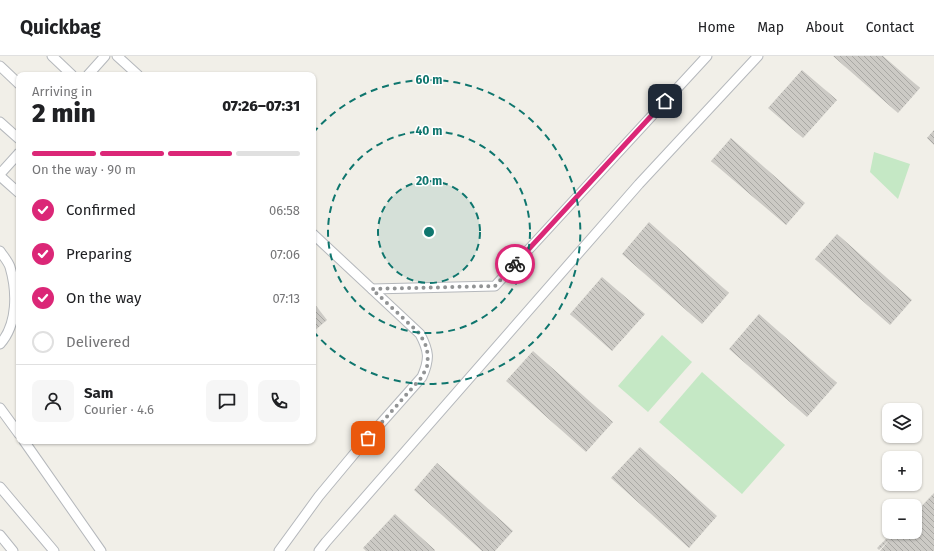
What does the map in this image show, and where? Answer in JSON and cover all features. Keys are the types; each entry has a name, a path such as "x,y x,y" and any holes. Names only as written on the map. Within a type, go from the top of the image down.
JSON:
{"lane":[{"path":"52,56 69,72"},
{"path":"91,72 105,56"},
{"path":"117,56 135,72"},
{"path":"372,289 495,286 707,56"},
{"path":"319,551 639,184 758,56"},
{"path":"0,66 16,81"},
{"path":"0,122 16,136"},
{"path":"16,156 0,175 16,190"},
{"path":"279,551 319,496 422,377 428,364 427,348 420,334 316,237"},
{"path":"0,251 9,265 15,295 13,320 0,344"},
{"path":"0,408 16,430"},
{"path":"26,444 101,551"},
{"path":"0,487 54,551"},
{"path":"0,535 14,551"}],"green space":[{"path":"874,152 910,164 898,199 870,172"},
{"path":"662,335 692,362 648,412 618,386"},
{"path":"702,372 785,445 742,494 659,422"}],"building":[{"path":"833,56 883,56 920,88 898,113"},
{"path":"802,70 837,100 803,138 768,108"},
{"path":"934,130 934,145 927,138"},
{"path":"731,138 805,203 786,225 711,161"},
{"path":"649,222 729,293 702,324 622,254"},
{"path":"837,234 912,300 890,325 815,259"},
{"path":"602,277 645,314 612,351 570,314"},
{"path":"316,306 327,320 316,329"},
{"path":"759,314 837,383 807,417 729,349"},
{"path":"533,351 613,422 586,452 506,381"},
{"path":"640,447 717,516 689,548 611,478"},
{"path":"437,463 513,531 495,551 482,551 414,490"},
{"path":"934,493 934,551 880,551 890,539 922,539 922,506"},
{"path":"395,514 435,550 366,551 363,548"},
{"path":"886,539 890,539 879,550 877,548"}],"way so far":[{"path":"368,438 422,377 428,364 427,348 420,334 372,289 495,286 515,264"}],"route":[{"path":"515,264 665,101"}]}
